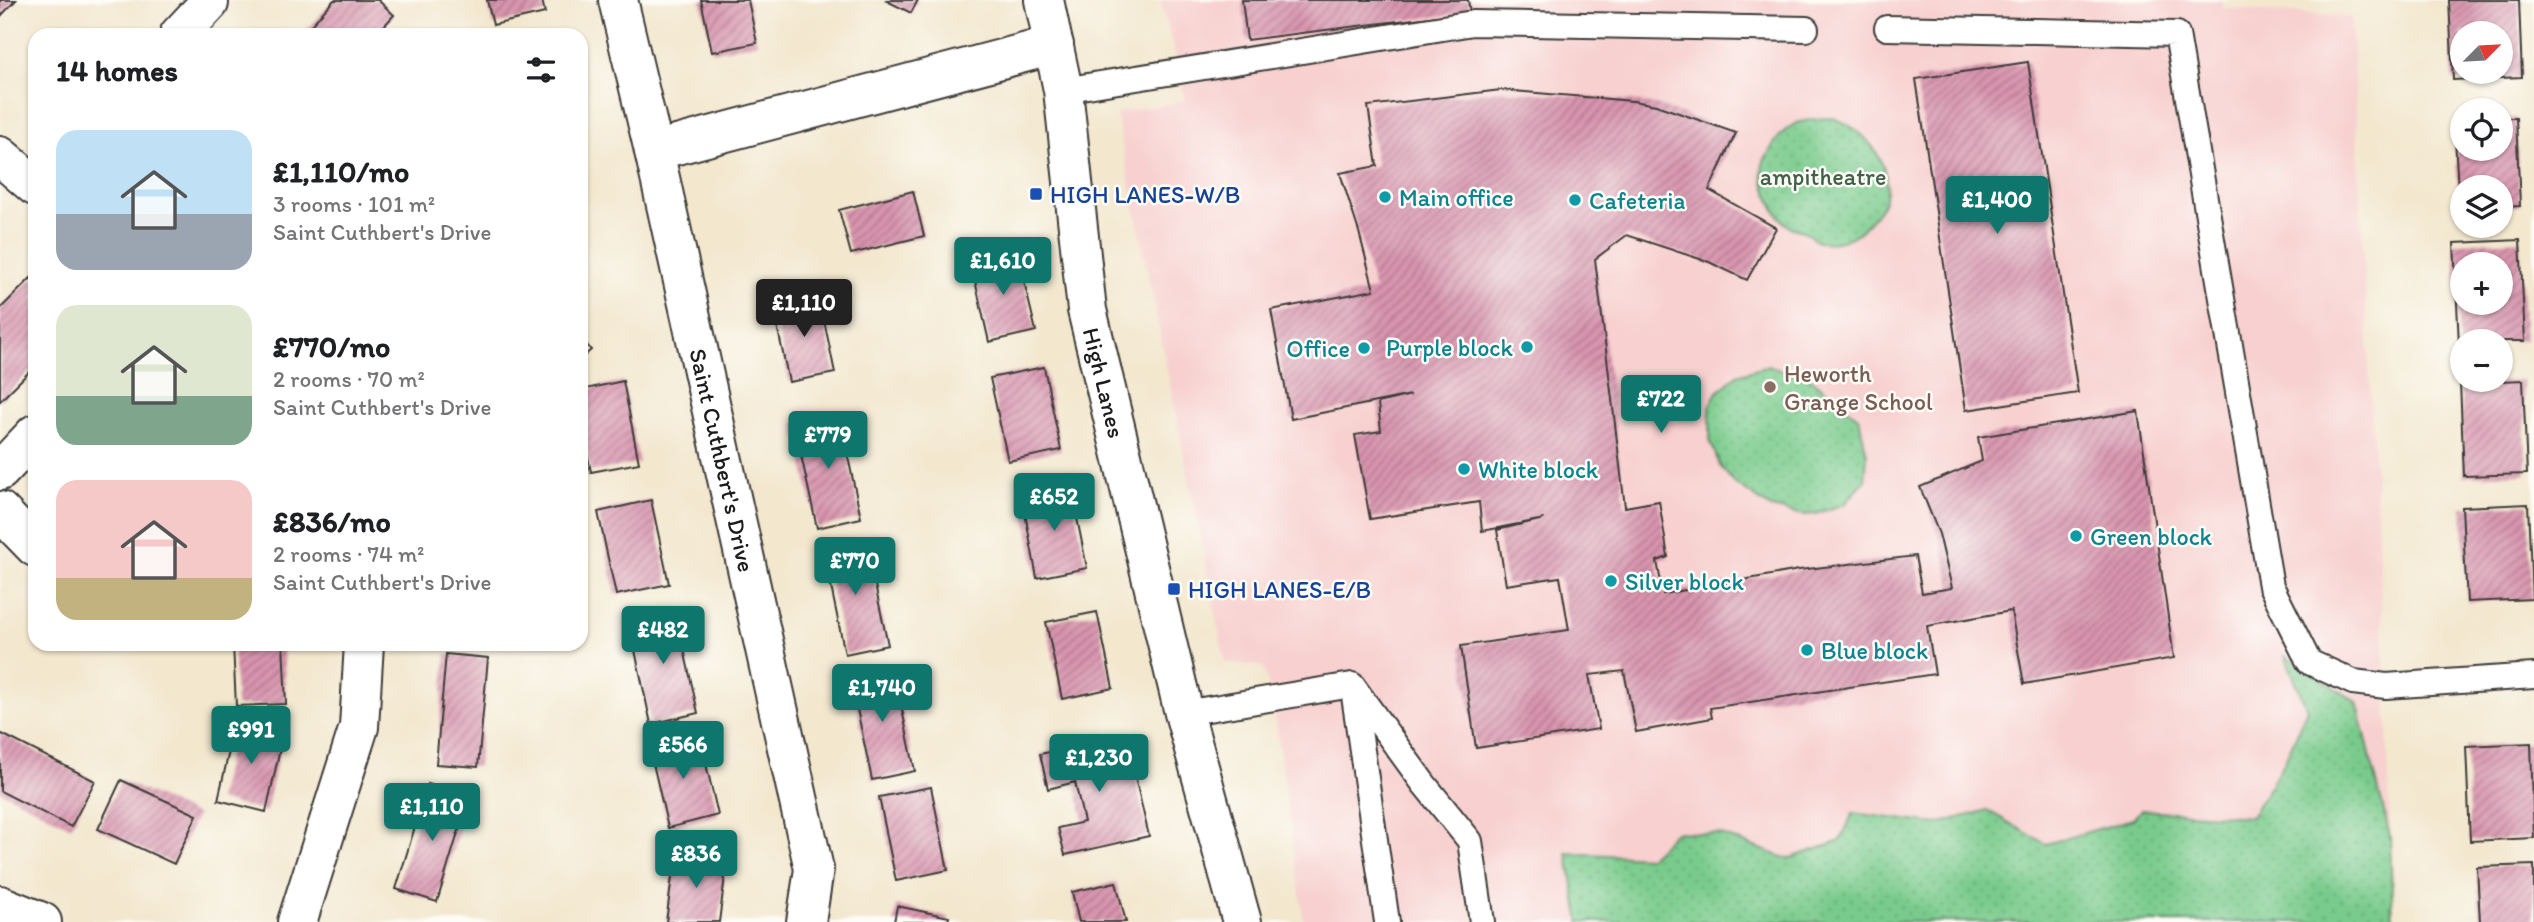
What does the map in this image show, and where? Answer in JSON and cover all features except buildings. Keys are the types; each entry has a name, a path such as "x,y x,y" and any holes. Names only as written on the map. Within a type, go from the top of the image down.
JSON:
{"street":[{"name":"Saint Cuthbert's Drive","path":"618,0 814,869 806,922"},
{"name":"High Lanes","path":"1045,0 1063,90 1087,310 1184,713 1242,922"},
{"path":"186,28 209,3"},
{"path":"654,151 1054,45"},
{"path":"0,156 28,179"},
{"path":"0,471 28,441"},
{"path":"0,511 28,540"},
{"path":"297,922 359,727 364,651"},
{"path":"0,905 42,922"}],"lane":[{"path":"1063,90 1473,23 1806,29"},
{"path":"1887,28 2177,34 2271,586 2308,662 2353,682 2386,686 2534,676"},
{"path":"1184,713 1352,685"},
{"path":"1352,685 1387,922"},
{"path":"1352,685 1424,784 1470,841 1482,922"}],"shaded area":[{"name":"Heworth Grange School","path":"1160,0 2223,0 2223,8 2351,17 2386,686 2393,922 1304,922 1272,697 1263,667 1225,662 1116,113 1185,101 1180,71"}],"green space":[{"name":"ampitheatre","path":"1833,118 1856,130 1875,150 1885,174 1886,187 1881,208 1860,231 1843,241 1829,243 1816,240 1783,221 1769,197 1762,171 1766,156 1785,130 1806,120"},
{"path":"1768,366 1812,379 1859,418 1867,455 1865,480 1845,504 1804,515 1771,508 1734,483 1720,466 1710,440 1710,405 1716,394 1737,375"},
{"path":"2285,656 2357,702 2390,836 2393,922 1580,922 1567,853 1650,857 1675,832 1719,834 1788,859 1840,841 1853,813 1937,824 1987,810 2046,844 2133,819 2141,810 2251,817 2285,761 2307,709"}],"place":[{"name":"HIGH LANES-W/B","path":"1036,194"},
{"name":"Main office","path":"1385,197"},
{"name":"Cafeteria","path":"1575,200"},
{"name":"Purple block","path":"1527,347"},
{"name":"Office","path":"1364,348"},
{"name":"Heworth Grange School","path":"1770,387"},
{"name":"White block","path":"1464,469"},
{"name":"Green block","path":"2076,536"},
{"name":"Silver block","path":"1611,581"},
{"name":"HIGH LANES-E/B","path":"1174,589"},
{"name":"Blue block","path":"1807,650"}]}
